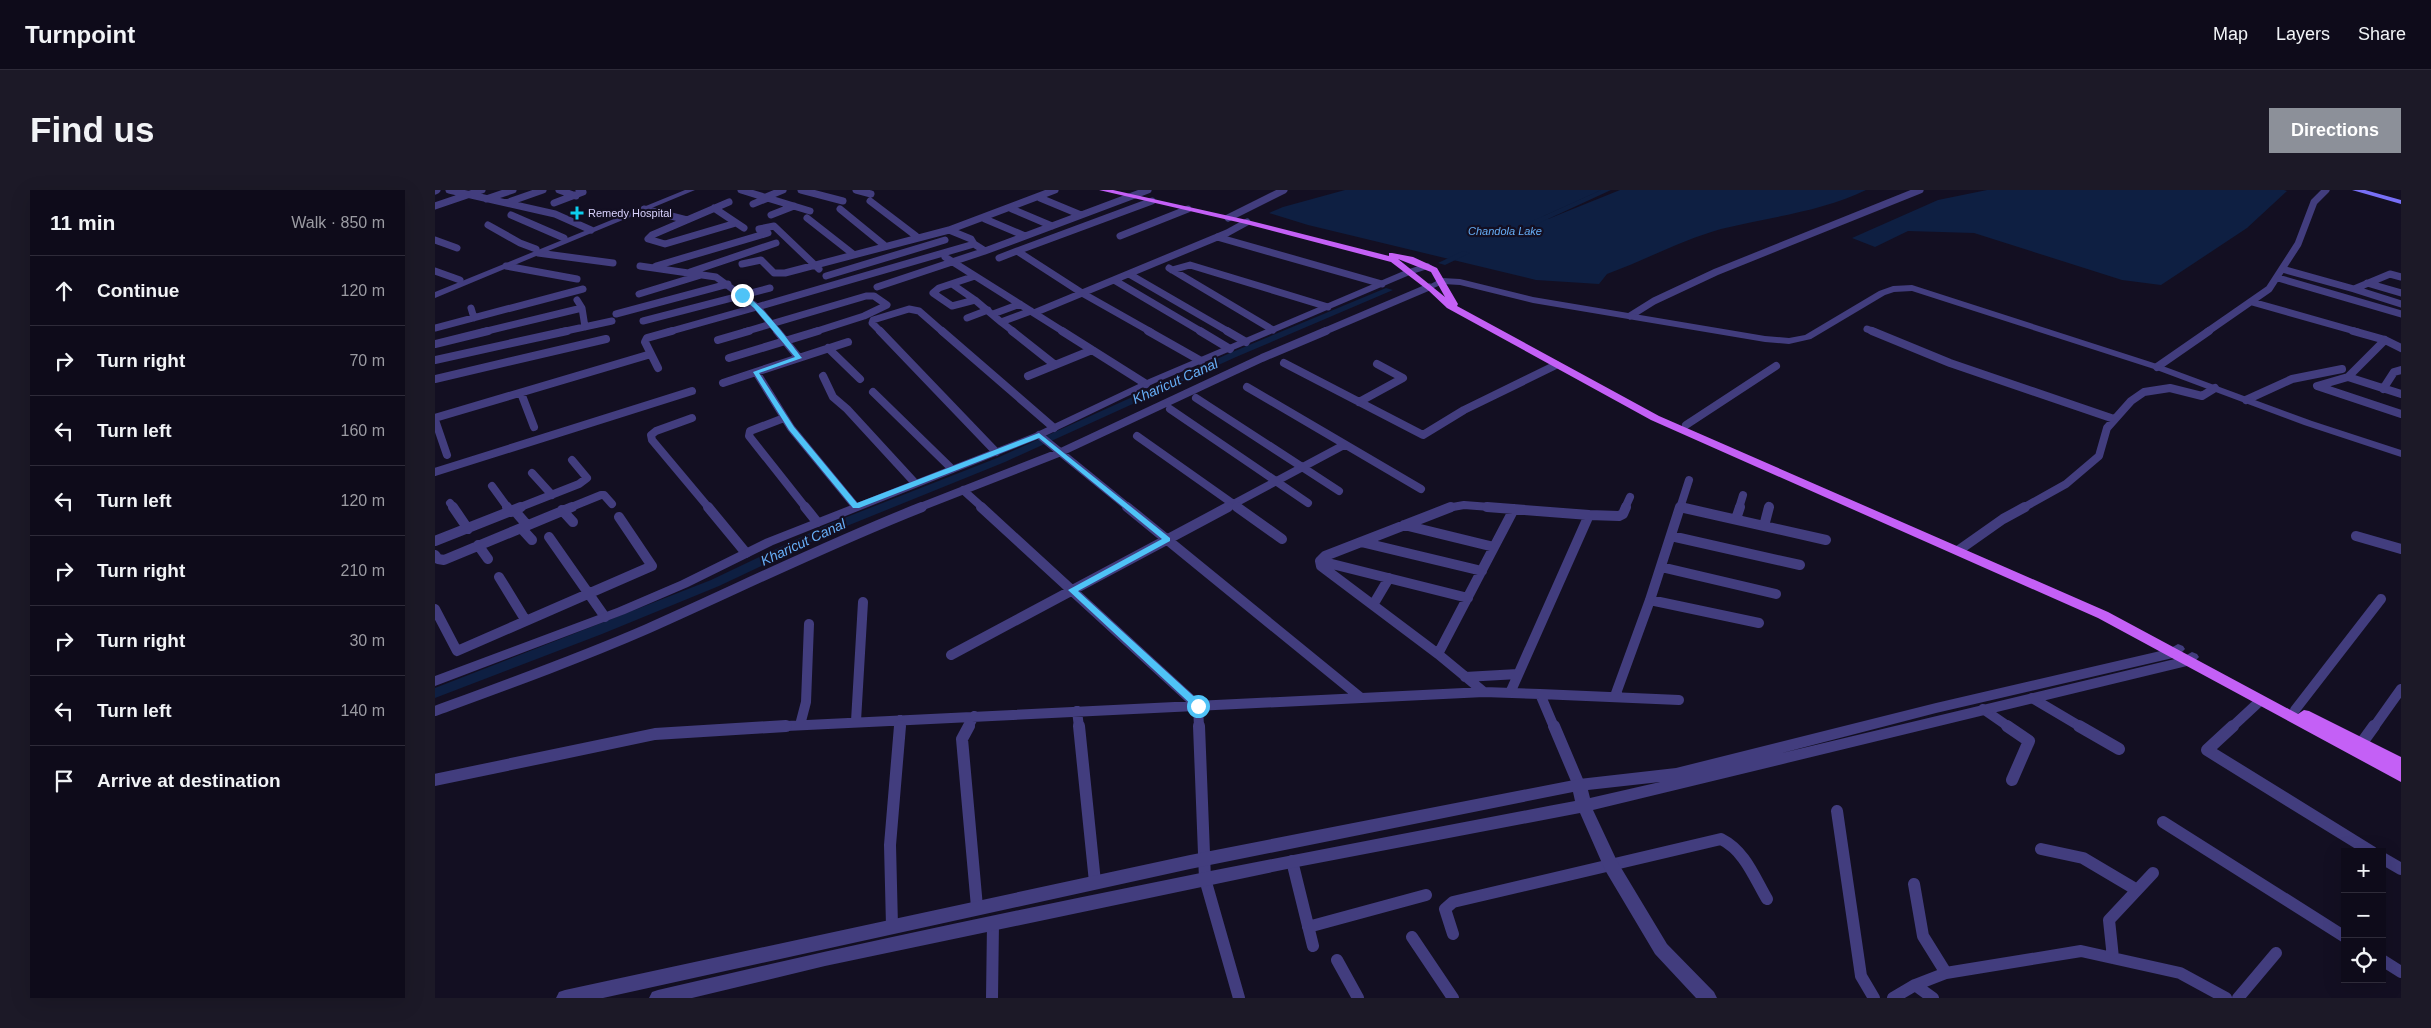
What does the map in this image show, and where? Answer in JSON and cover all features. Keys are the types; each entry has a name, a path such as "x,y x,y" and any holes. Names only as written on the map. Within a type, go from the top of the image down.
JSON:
{"main road":[{"path":"1103,190 1138,194 1410,259 1428,266 1435,270 1455,304 1659,415 1960,548 2103,615 2401,764"},
{"path":"2355,190 2401,201"},
{"path":"2365,190 2401,201"},
{"path":"1138,194 1188,209 1231,217 1394,260 1450,306 1655,418 1960,548"},
{"path":"2183,655 2260,701 2401,776"}],"street":[{"path":"449,190 555,214 588,230"},
{"path":"435,206 482,190"},
{"path":"486,199 513,190"},
{"path":"505,204 543,190"},
{"path":"559,190 578,193"},
{"path":"435,290 537,251 681,190"},
{"path":"435,295 506,266 564,238 691,190"},
{"path":"741,190 810,210"},
{"path":"753,204 783,190"},
{"path":"801,190 843,201"},
{"path":"856,190 871,198 916,236"},
{"path":"742,264 761,260 778,274 916,236 949,230 1055,190"},
{"path":"1231,217 1284,190"},
{"path":"1630,316 1654,301 1716,272 1921,190"},
{"path":"2157,367 2269,289 2278,278 2305,230 2311,209 2319,194 2326,190"},
{"path":"554,203 578,193"},
{"path":"877,287 985,251 1138,194"},
{"path":"999,258 1138,194"},
{"path":"1039,198 1081,215"},
{"path":"729,202 652,235 648,239 665,244 736,224"},
{"path":"771,215 794,206"},
{"path":"715,208 746,230 774,226 835,285"},
{"path":"1012,208 1052,226"},
{"path":"644,209 687,220"},
{"path":"840,209 884,245"},
{"path":"1121,236 1188,209"},
{"path":"511,215 564,238"},
{"path":"807,218 853,254"},
{"path":"985,219 1025,236"},
{"path":"1001,322 1033,312 1129,274 1217,237 1247,222"},
{"path":"488,225 537,251 613,263"},
{"path":"949,230 971,239 974,244 985,251"},
{"path":"650,268 768,232"},
{"path":"932,232 959,248"},
{"path":"1217,237 1382,284"},
{"path":"435,240 457,248"},
{"path":"826,276 945,240"},
{"path":"689,272 776,243"},
{"path":"659,368 645,342 647,338 654,335 974,244"},
{"path":"1017,251 1082,293 1201,361"},
{"path":"945,257 1146,384"},
{"path":"1158,262 1273,330"},
{"path":"1172,270 1190,265 1327,308"},
{"path":"506,266 577,279"},
{"path":"640,266 716,277 757,306 799,358"},
{"path":"435,681 605,617 684,584 746,553 817,522 1039,435 1146,384 1409,272 1428,266"},
{"path":"2282,269 2401,304"},
{"path":"435,271 460,280"},
{"path":"639,294 703,274"},
{"path":"1129,274 1246,342"},
{"path":"2354,289 2391,274 2401,277"},
{"path":"975,276 939,288 933,293 952,306 975,300"},
{"path":"2278,278 2401,314"},
{"path":"1113,280 1230,349"},
{"path":"435,711 552,668 647,629 850,535 1061,452 1262,358 1442,281 1460,282 1533,300 1765,339 1789,341 1808,337 1822,330 1882,293 1893,289 1912,288 2157,367 2401,454"},
{"path":"2367,283 2401,293"},
{"path":"435,360 585,327 728,284"},
{"path":"952,284 991,312 1055,365"},
{"path":"436,326 474,318 583,288"},
{"path":"643,321 770,288"},
{"path":"718,340 870,295 887,305 885,309 729,358"},
{"path":"577,300 582,308 585,327"},
{"path":"2252,302 2385,340 2401,348"},
{"path":"967,318 1020,304"},
{"path":"471,308 474,318"},
{"path":"435,344 582,308"},
{"path":"996,452 871,323 873,320 909,309 919,311 1054,428"},
{"path":"1867,329 1959,366 2114,419"},
{"path":"435,379 606,339"},
{"path":"2385,340 2348,377 2317,386 2401,414"},
{"path":"723,383 848,342"},
{"path":"828,348 860,379"},
{"path":"1028,376 1092,350"},
{"path":"447,455 435,419 651,354"},
{"path":"1284,363 1423,435 1465,410 1556,365"},
{"path":"1359,402 1403,378 1377,364"},
{"path":"1685,426 1776,366"},
{"path":"2246,400 2292,379 2342,369"},
{"path":"2383,389 2394,372 2401,370"},
{"path":"756,372 784,418 856,507"},
{"path":"823,376 833,397 847,409 915,483"},
{"path":"2348,377 2401,394"},
{"path":"1247,387 1421,489"},
{"path":"1960,548 2003,519 2065,484 2092,462 2099,456 2107,428 2131,401 2144,392 2170,388 2202,396 2215,388"},
{"path":"435,472 692,391"},
{"path":"873,392 952,469"},
{"path":"521,393 534,427"},
{"path":"1196,398 1339,491"},
{"path":"1170,409 1308,503"},
{"path":"692,418 656,431 651,435 652,440 746,553"},
{"path":"784,418 750,431 749,436 817,522"},
{"path":"1039,435 1360,697"},
{"path":"1137,436 1282,539"},
{"path":"951,655 1344,445"},
{"path":"435,541 579,484 587,478 572,460"},
{"path":"532,474 552,495"},
{"path":"1615,696 1651,600 1689,480"},
{"path":"492,486 532,540"},
{"path":"963,490 1198,706 1205,879 1239,998"},
{"path":"435,555 438,559 444,560 601,495 604,495 611,504"},
{"path":"1736,519 1743,495"},
{"path":"1320,561 1325,556 1450,507 1464,505 1619,516 1623,514 1630,497"},
{"path":"450,504 468,529"},
{"path":"1764,526 1769,506"},
{"path":"1681,507 1826,540"},
{"path":"1438,654 1514,509"},
{"path":"562,510 573,522"},
{"path":"1510,693 1589,515"},
{"path":"435,609 457,652 652,566 619,517"},
{"path":"1404,525 1494,547"},
{"path":"549,536 605,617"},
{"path":"1671,536 1800,565"},
{"path":"2356,536 2401,549"},
{"path":"1361,542 1482,571"},
{"path":"478,545 488,559"},
{"path":"1320,561 1468,598"},
{"path":"1320,561 1321,566 1485,692"},
{"path":"1661,567 1776,594"},
{"path":"499,577 526,621"},
{"path":"1373,605 1389,578"},
{"path":"2295,710 2381,599"},
{"path":"1651,600 1759,623"},
{"path":"856,721 863,602"},
{"path":"800,725 806,702 810,648 809,624"},
{"path":"658,998 825,958 993,922 1292,861 1584,806 2032,698 2183,655"},
{"path":"565,998 1204,859 1579,785 1676,774 1936,708 2183,655"},
{"path":"1465,676 1518,674"},
{"path":"2361,744 2401,689"},
{"path":"435,780 655,734 856,721 1485,692 1679,700"},
{"path":"1540,694 1579,785 1584,806 1611,865 1661,949 1708,998"},
{"path":"2032,698 2119,749"},
{"path":"2260,701 2207,750 2366,848"},
{"path":"1983,709 2029,740 2012,780"},
{"path":"1077,712 1095,882"},
{"path":"974,716 962,740 977,907"},
{"path":"892,926 890,845 900,720"},
{"path":"1837,811 1861,976 1874,998"},
{"path":"2163,822 2341,934"},
{"path":"1453,934 1445,908 1453,902 1721,839 1731,842 1767,899"},
{"path":"2041,849 2083,858 2137,890"},
{"path":"1292,861 1313,946"},
{"path":"2386,861 2401,870"},
{"path":"2113,958 2109,920 2153,873"},
{"path":"1915,884 1923,936 1946,973"},
{"path":"1308,927 1426,895"},
{"path":"992,998 993,922"},
{"path":"1412,937 1453,998"},
{"path":"1893,998 1915,985 1946,973 2081,951 2180,973 2226,998"},
{"path":"2237,998 2276,953"},
{"path":"1337,960 1358,998"},
{"path":"2386,963 2401,972"},
{"path":"1915,985 1933,998"}],"water":[{"name":"Chandola Lake","path":"1345,190 1602,190 1544,216 1548,219 1620,190 1866,190 1849,198 1813,209 1706,234 1607,274 1599,284 1536,280 1308,225 1269,213 1283,207"},
{"path":"1987,190 2287,191 2247,228 2161,285 2122,280 1974,233 1908,231 1875,247 1852,238 1938,200"}],"waterway":[{"name":"Kharicut Canal","path":"1532,223 1607,190"},
{"name":"Kharicut Canal","path":"1442,263 1466,253"},
{"name":"Kharicut Canal","path":"435,693 597,631 715,583 833,527 1001,460 1233,355 1389,290"}],"place":[{"name":"Remedy Hospital","path":"577,213"}],"route":[{"path":"742,295 757,306 799,358 756,372 791,428 856,507 1039,435 1167,540 1072,590 1198,706"}]}
